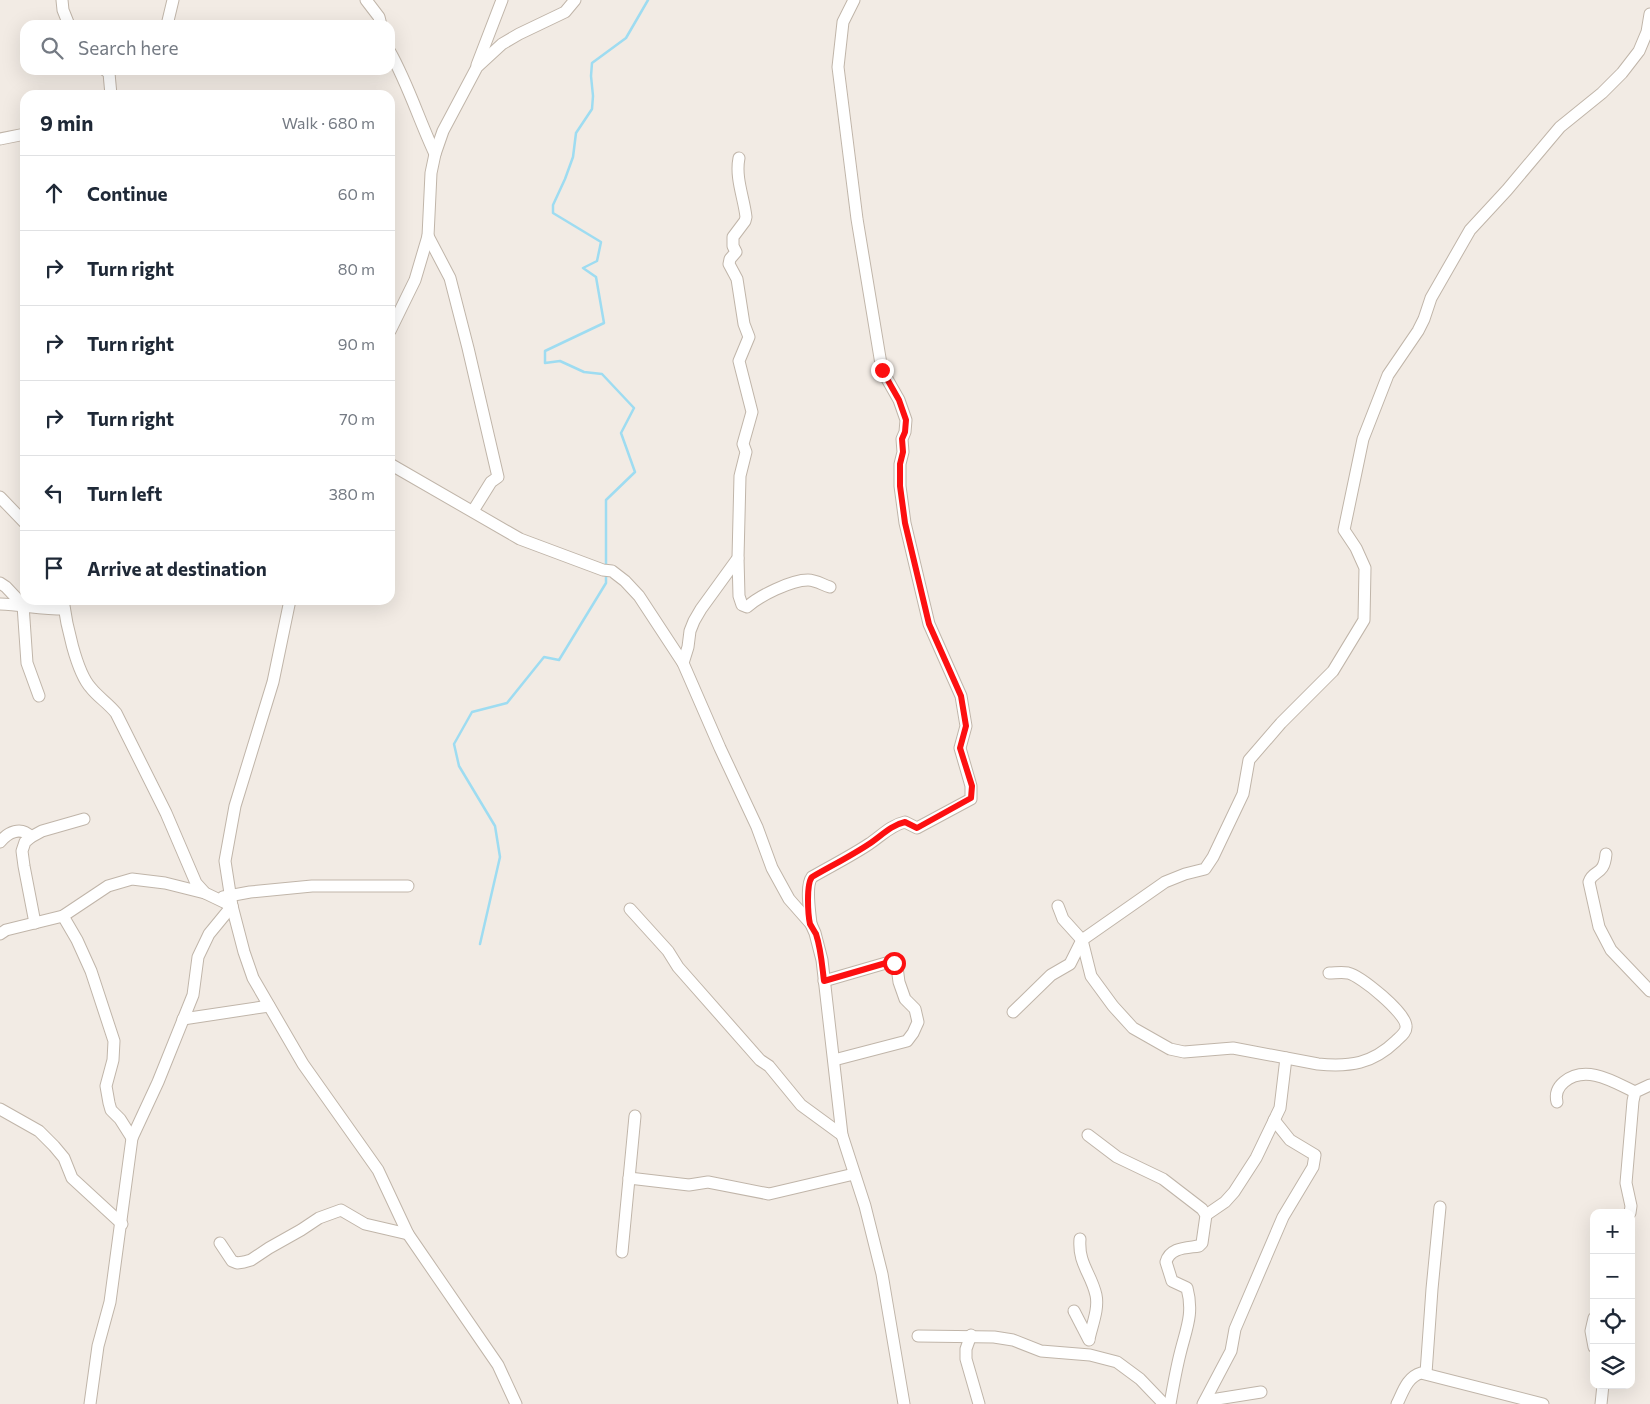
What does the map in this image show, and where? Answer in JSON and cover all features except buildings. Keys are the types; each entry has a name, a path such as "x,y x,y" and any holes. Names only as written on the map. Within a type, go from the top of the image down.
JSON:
{"street":[{"path":"62,0 67,20"},
{"path":"169,20 173,0"},
{"path":"366,0 380,20"},
{"path":"395,321 415,280 428,236 430,173 435,154 443,131 477,67 502,0"},
{"path":"477,67 502,44 565,12 575,0"},
{"path":"810,924 808,887 812,877 854,854 896,824 905,822 917,828 971,798 972,786 960,748 966,726 961,696 929,624 905,523 900,486 900,464 906,420 899,400 882,370 857,219 838,66 842,22 854,0"},
{"path":"1013,1012 1051,975 1070,964 1082,940 1165,882 1205,869 1243,794 1249,760 1281,723 1333,671 1364,620 1365,568 1356,548 1344,530 1363,440 1388,375 1418,331 1424,319 1430,298 1470,230 1507,190 1560,127 1622,73 1639,51 1647,32 1650,14"},
{"path":"395,62 435,154"},
{"path":"108,75 110,90"},
{"path":"0,139 20,135"},
{"path":"740,158 737,167 738,177 746,217 732,237 736,252 730,259 729,264 737,279 741,310 749,337 739,361 752,412 743,444 746,452 740,476 739,596 742,605 747,607 756,599 770,592 806,580 830,587"},
{"path":"428,236 450,278 498,477 491,482 473,511"},
{"path":"395,467 520,539 608,571 625,581 639,596 683,663 757,827 772,868 789,899 815,933 822,960 842,1135 865,1206 882,1274 904,1404"},
{"path":"0,497 20,518"},
{"path":"683,663 694,621 738,558"},
{"path":"0,582 20,602"},
{"path":"0,604 20,605"},
{"path":"39,696 27,663 23,605 36,608 63,605 76,660 90,688 108,703 116,713 166,813 196,883 205,893"},
{"path":"289,605 273,682 235,806 225,861 231,901 244,952 254,978 303,1064 378,1170 408,1234 498,1366 516,1404"},
{"path":"35,923 22,851 25,842 42,831 84,819"},
{"path":"0,842 10,832 19,831 27,833 31,837"},
{"path":"1606,854 1605,866 1601,871 1590,877 1589,882 1599,927 1612,950 1650,991"},
{"path":"0,934 6,930 63,916 108,886 132,879 165,883 231,901"},
{"path":"90,1404 98,1346 110,1302 122,1224 132,1138 184,1019 193,995 198,957 209,934 231,901 250,892 312,886 408,886"},
{"path":"1058,906 1063,919 1082,940 1091,976 1113,1006 1133,1028 1170,1049 1184,1052 1233,1048 1331,1065 1367,1060 1384,1052 1405,1032 1407,1028 1405,1020 1361,979 1349,973 1329,973"},
{"path":"630,909 668,951 678,967 760,1060 769,1066 801,1105 842,1135"},
{"path":"63,916 77,940 91,971 114,1041 113,1060 106,1086 108,1103 132,1138"},
{"path":"824,981 886,963 894,963 897,967 899,982 905,999 915,1009 918,1022 907,1041 834,1060"},
{"path":"184,1019 269,1006"},
{"path":"1206,1215 1225,1202 1234,1192 1256,1158 1280,1108 1286,1058"},
{"path":"1557,1102 1556,1097 1560,1086 1568,1079 1584,1074 1594,1074 1635,1092 1650,1085"},
{"path":"1631,1209 1626,1183 1635,1092"},
{"path":"0,1108 39,1131 64,1158 72,1178 122,1224"},
{"path":"622,1252 635,1116"},
{"path":"1204,1403 1231,1351 1234,1329 1283,1217 1313,1167 1315,1155 1290,1140 1274,1120"},
{"path":"1088,1135 1117,1157 1163,1179 1202,1209 1206,1215 1202,1242 1199,1246 1171,1252 1166,1262 1172,1281 1187,1288 1190,1306 1189,1323 1175,1372 1170,1404"},
{"path":"629,1178 689,1185 708,1182 769,1194 854,1174"},
{"path":"1426,1373 1440,1207"},
{"path":"220,1243 232,1261 237,1263 244,1262 319,1218 341,1210 365,1224 408,1234"},
{"path":"1080,1239 1081,1261 1096,1296 1096,1309 1089,1338 1090,1355"},
{"path":"1074,1311 1089,1338"},
{"path":"918,1336 971,1336 1013,1340 1042,1351 1090,1355 1117,1362 1140,1379 1164,1404"},
{"path":"971,1336 966,1349 966,1359 979,1404"},
{"path":"1398,1404 1406,1385 1414,1375 1426,1373 1436,1378 1542,1404"},
{"path":"1601,1404 1603,1389"},
{"path":"1204,1403 1261,1392"}],"waterway":[{"path":"606,568 606,500 635,472 621,433 634,408 602,374 584,372 560,361 545,363 545,351 604,323 596,277 583,268 597,261 601,242 553,213 553,205 573,157 576,133 592,109 592,63 626,38 648,0"},
{"path":"480,944 500,857 495,826 459,766 454,744 472,712 507,703 544,657 559,660 606,583 606,573"}],"route":[{"path":"882,370 899,400 906,420 900,464 900,486 905,523 929,624 961,696 966,726 960,748 972,786 971,798 917,828 905,822 896,824 854,854 812,877 808,887 810,924 815,933 822,960 824,981 886,963 894,963"}]}
